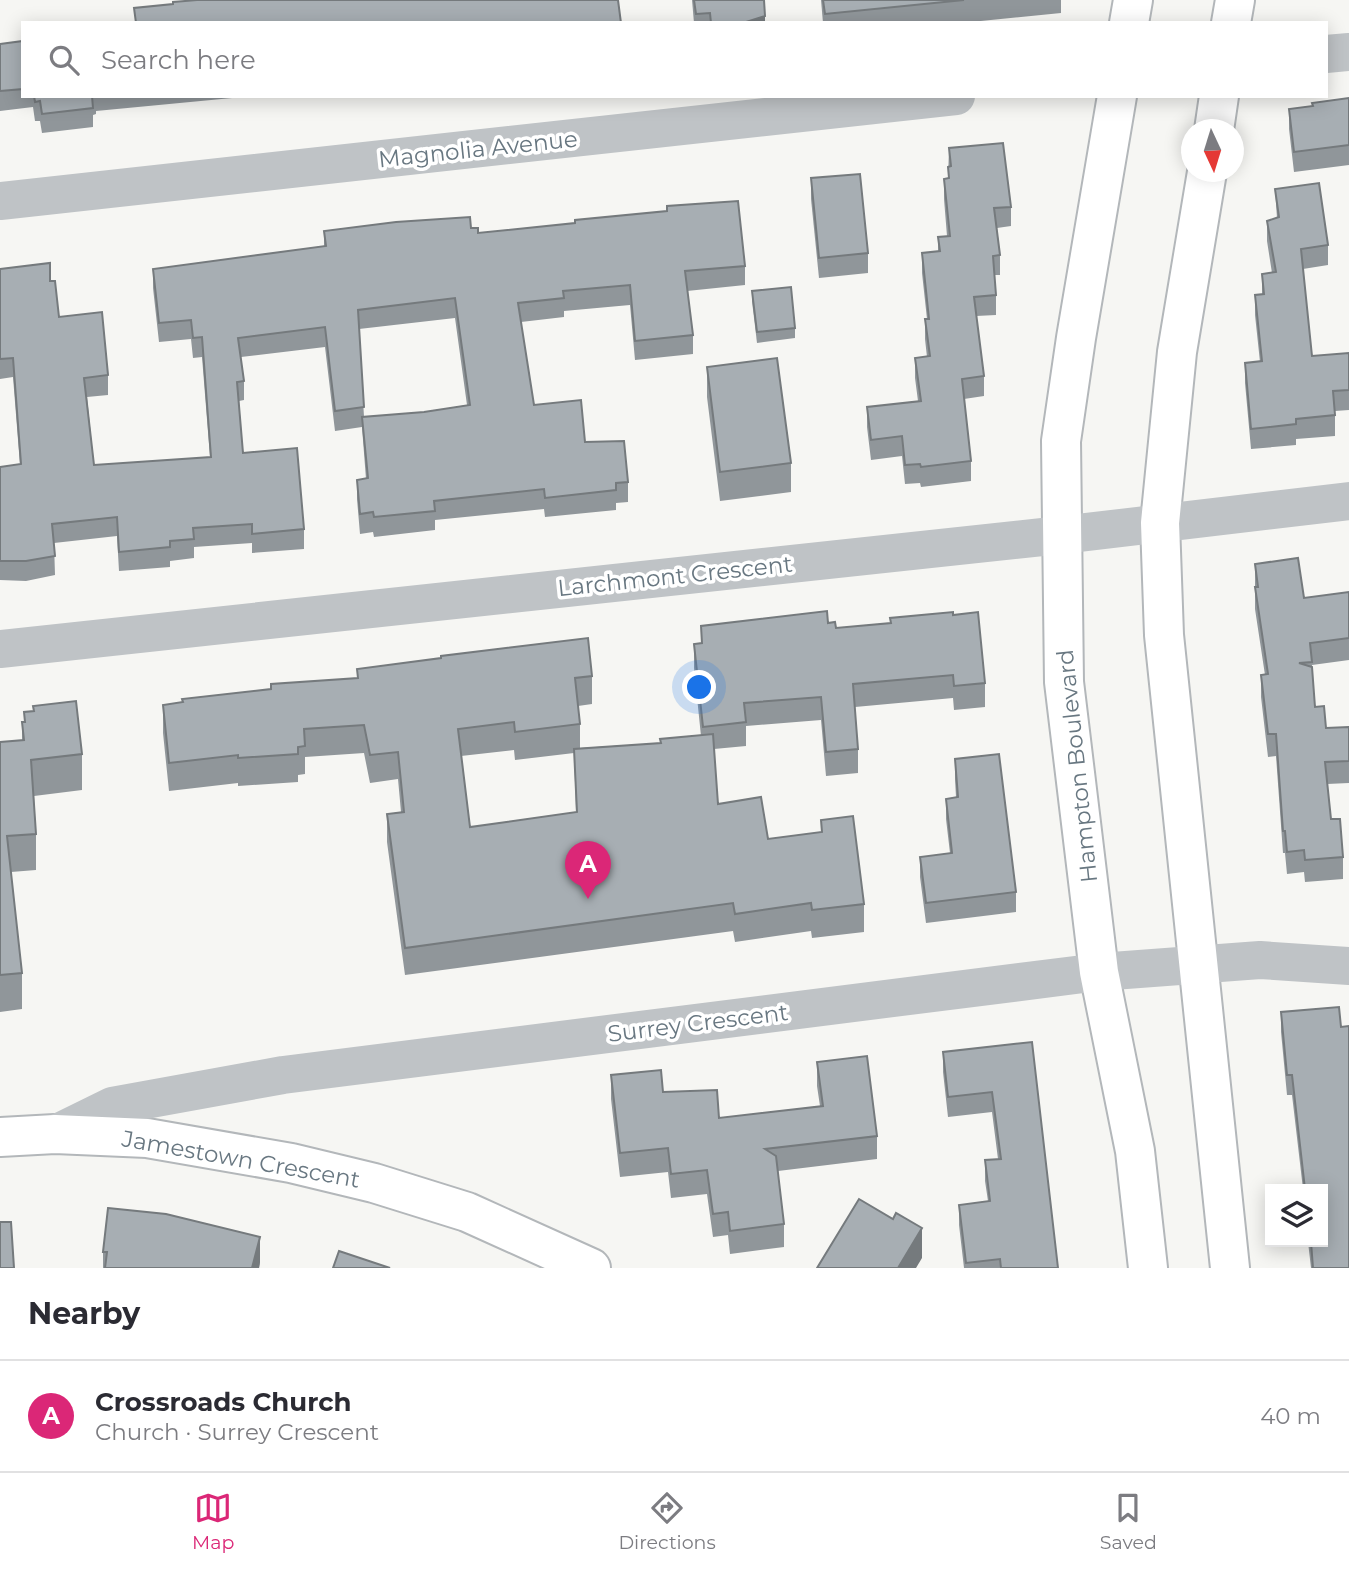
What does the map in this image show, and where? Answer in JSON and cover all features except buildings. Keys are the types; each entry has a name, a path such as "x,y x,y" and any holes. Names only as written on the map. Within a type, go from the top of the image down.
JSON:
{"main road":[{"path":"1129,21 1133,0"},
{"path":"1231,21 1235,0"},
{"name":"Hampton Boulevard","path":"1116,98 1061,441 1064,682 1099,972 1135,1151 1148,1268"},
{"path":"1215,119 1219,98"},
{"path":"1205,182 1177,352 1160,523 1164,635 1230,1268"},
{"name":"Jamestown Crescent","path":"0,1136 55,1134 147,1138 291,1163 374,1183 467,1212 591,1268"}],"street":[{"path":"1328,54 1349,52"},
{"name":"Magnolia Avenue","path":"0,201 938,98"},
{"name":"Larchmont Crescent","path":"0,649 1061,535 1349,501"},
{"name":"Surrey Crescent","path":"55,1134 112,1106 284,1075 1099,972 1260,960 1349,966"}],"place":[{"name":"Crossroads Church","path":"588,899"}]}
